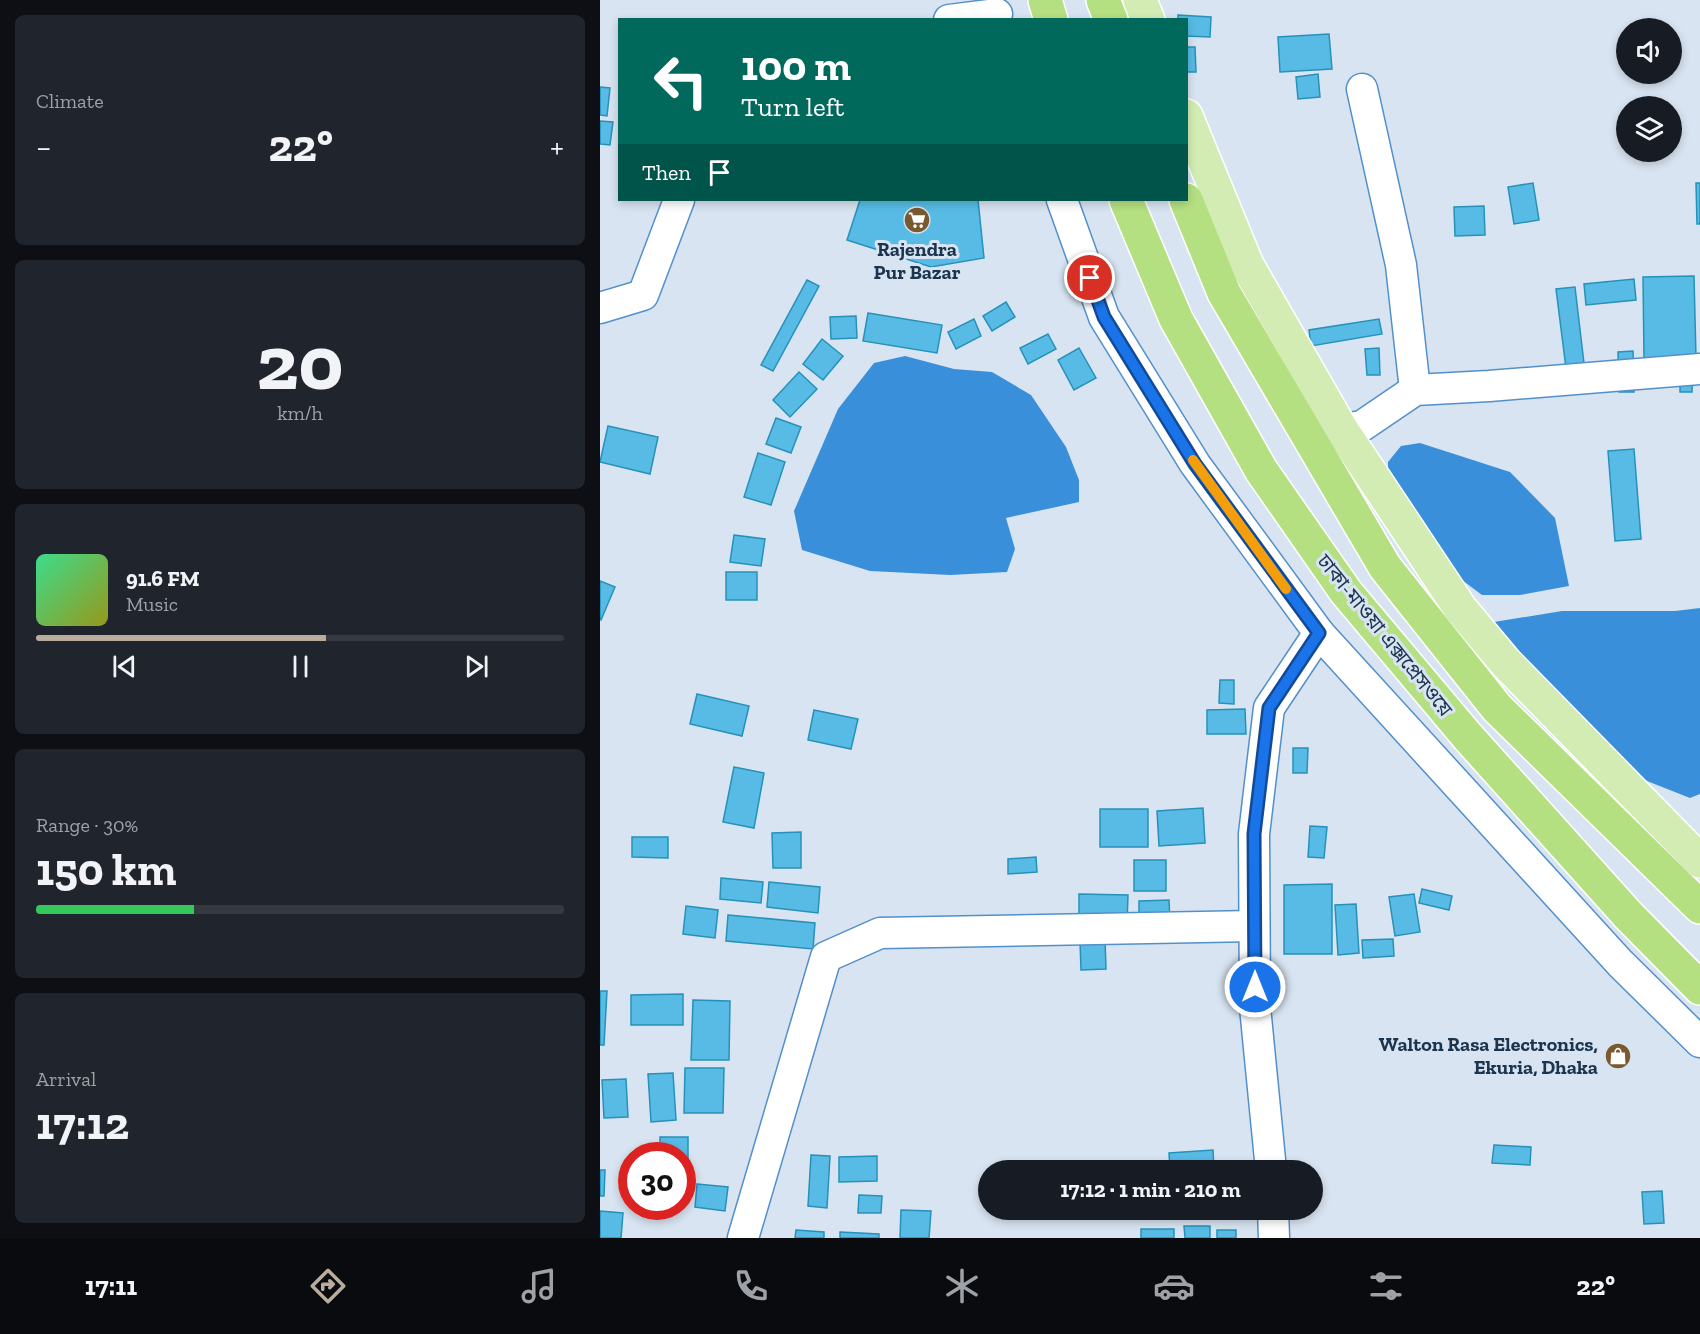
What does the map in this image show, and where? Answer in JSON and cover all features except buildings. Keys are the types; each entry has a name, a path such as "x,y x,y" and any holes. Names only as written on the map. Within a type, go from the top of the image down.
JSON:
{"highway":[{"path":"1045,0 1050,18"},
{"path":"1103,0 1110,18"},
{"name":"ঢাকা-মাওয়া এক্সপ্রেসওয়ে","path":"1126,201 1176,319 1261,470 1346,592 1468,737 1628,915 1700,988"},
{"path":"1186,201 1224,293 1385,567 1497,708 1700,907"}],"main road":[{"path":"1140,0 1147,18"},
{"path":"1188,121 1247,265 1341,429 1460,608 1506,663 1698,855"}],"street":[{"path":"959,18 997,11"},
{"path":"1362,89 1401,265 1415,390"},
{"path":"600,308 643,295 679,201"},
{"path":"1062,201 1104,317 1195,464 1319,633 1620,963 1700,1042"},
{"path":"1341,429 1362,426 1415,390 1700,369"},
{"path":"1270,1160 1255,1007 1254,834 1269,708 1319,633"},
{"path":"743,1238 826,957 880,933 1254,926"},
{"path":"1273,1220 1274,1238"}],"water":[{"path":"905,356 954,369 992,372 1031,395 1066,447 1079,480 1079,502 1006,518 1015,549 1007,572 950,575 870,571 802,550 794,511 838,409 874,363"},
{"path":"1420,443 1510,472 1555,518 1569,586 1520,595 1482,595 1450,571 1388,483 1388,462 1401,446"},
{"path":"1700,608 1700,794 1690,798 1647,781 1597,745 1494,622 1562,611 1675,611"}],"slow traffic":[{"path":"1193,460 1286,589"}],"place":[{"name":"Rajendra Pur Bazar","path":"917,220"},
{"name":"Walton Rasa Electronics, Ekuria, Dhaka","path":"1618,1056"}],"route":[{"path":"1090,278 1104,317 1195,464 1319,633 1269,708 1254,834 1255,987"}]}
